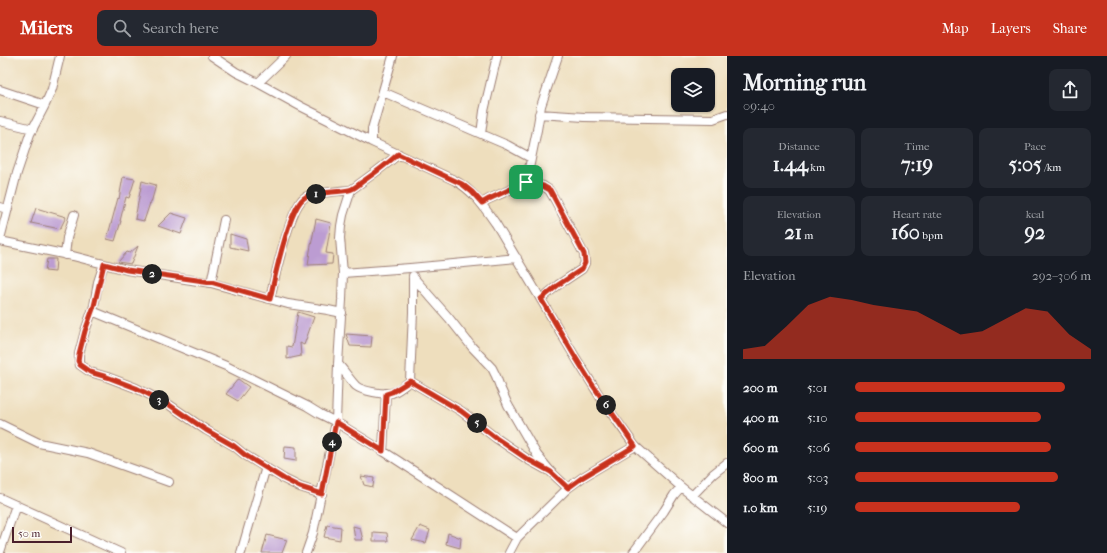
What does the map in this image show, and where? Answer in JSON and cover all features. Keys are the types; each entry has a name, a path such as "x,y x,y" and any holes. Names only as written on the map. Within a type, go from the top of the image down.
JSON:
{"street":[{"path":"60,56 52,90 33,129 17,173 0,240 127,270 211,282 288,304 342,313"},
{"path":"212,56 236,72 300,106 372,142 462,184 472,192 482,203 496,224 592,384 635,446 681,487 727,523"},
{"path":"258,83 286,56"},
{"path":"372,142 372,129 393,56"},
{"path":"481,134 484,111 497,56"},
{"path":"526,182 539,114 558,56"},
{"path":"0,90 45,105"},
{"path":"383,92 507,145 531,158"},
{"path":"539,114 584,117 713,119 727,114"},
{"path":"0,121 33,129"},
{"path":"270,299 280,255 300,202 314,194 351,190 398,154"},
{"path":"482,203 526,182 543,186 550,190 584,254 585,263 582,269 558,285 541,299"},
{"path":"306,553 314,533 336,422 342,313 343,273 340,247 341,226 344,209 351,190"},
{"path":"65,255 67,238 74,215"},
{"path":"211,282 224,220"},
{"path":"343,273 517,258"},
{"path":"104,264 79,354 78,361 80,365 90,372 136,388 168,404 206,430 234,446 245,455 284,479 322,494"},
{"path":"410,268 413,277 410,381"},
{"path":"413,277 472,347 492,368 512,412 537,455 551,472 568,488"},
{"path":"92,311 248,376 307,406 383,451 517,538"},
{"path":"338,364 360,389 386,394 410,381"},
{"path":"410,381 461,411 496,438 527,459 551,472"},
{"path":"383,451 386,394"},
{"path":"0,424 39,443 88,453 170,482"},
{"path":"509,553 517,538 568,488 583,477 635,446"},
{"path":"692,496 713,474 727,463"},
{"path":"241,553 266,467"},
{"path":"633,553 681,487"},
{"path":"0,498 121,553"},
{"path":"0,552 16,505"}],"building":[{"path":"123,177 135,179 129,198 126,197 115,241 107,239 118,198 119,199"},
{"path":"142,181 156,185 144,221 135,219"},
{"path":"36,208 66,217 60,229 31,223"},
{"path":"171,213 187,218 181,234 158,226"},
{"path":"316,219 331,223 326,253 333,254 332,264 308,265"},
{"path":"230,234 246,239 248,251 230,247"},
{"path":"138,246 131,264 118,262 127,252 130,253"},
{"path":"47,259 56,259 55,272 45,271"},
{"path":"298,312 314,317 304,345 300,343 301,356 287,359 287,346 292,347"},
{"path":"346,334 372,336 371,347 350,346"},
{"path":"238,379 249,387 238,401 226,394"},
{"path":"285,446 296,447 296,461 284,459"},
{"path":"361,476 374,478 373,487 364,485"},
{"path":"327,525 341,527 340,540 324,537"},
{"path":"353,526 360,528 363,540 355,540"},
{"path":"420,526 430,530 426,543 412,540"},
{"path":"373,532 387,533 388,541 373,541"},
{"path":"448,533 461,538 460,548 446,544"},
{"path":"267,535 287,540 282,553 262,553"}],"route":[{"path":"398,154 462,184 482,203 526,182 543,186 550,190 584,254 585,263 582,269 558,285 541,299 604,403 635,446 583,477 568,488 551,472 527,459 496,438 461,411 410,381 386,394 383,451 336,422 322,494 300,487 284,479 245,455 234,446 206,430 168,404 136,388 90,372 83,368 78,361 85,331 94,306 98,282 104,264 127,270 211,282 270,299 280,255 300,202 314,194 351,190 387,164 398,154"}]}
